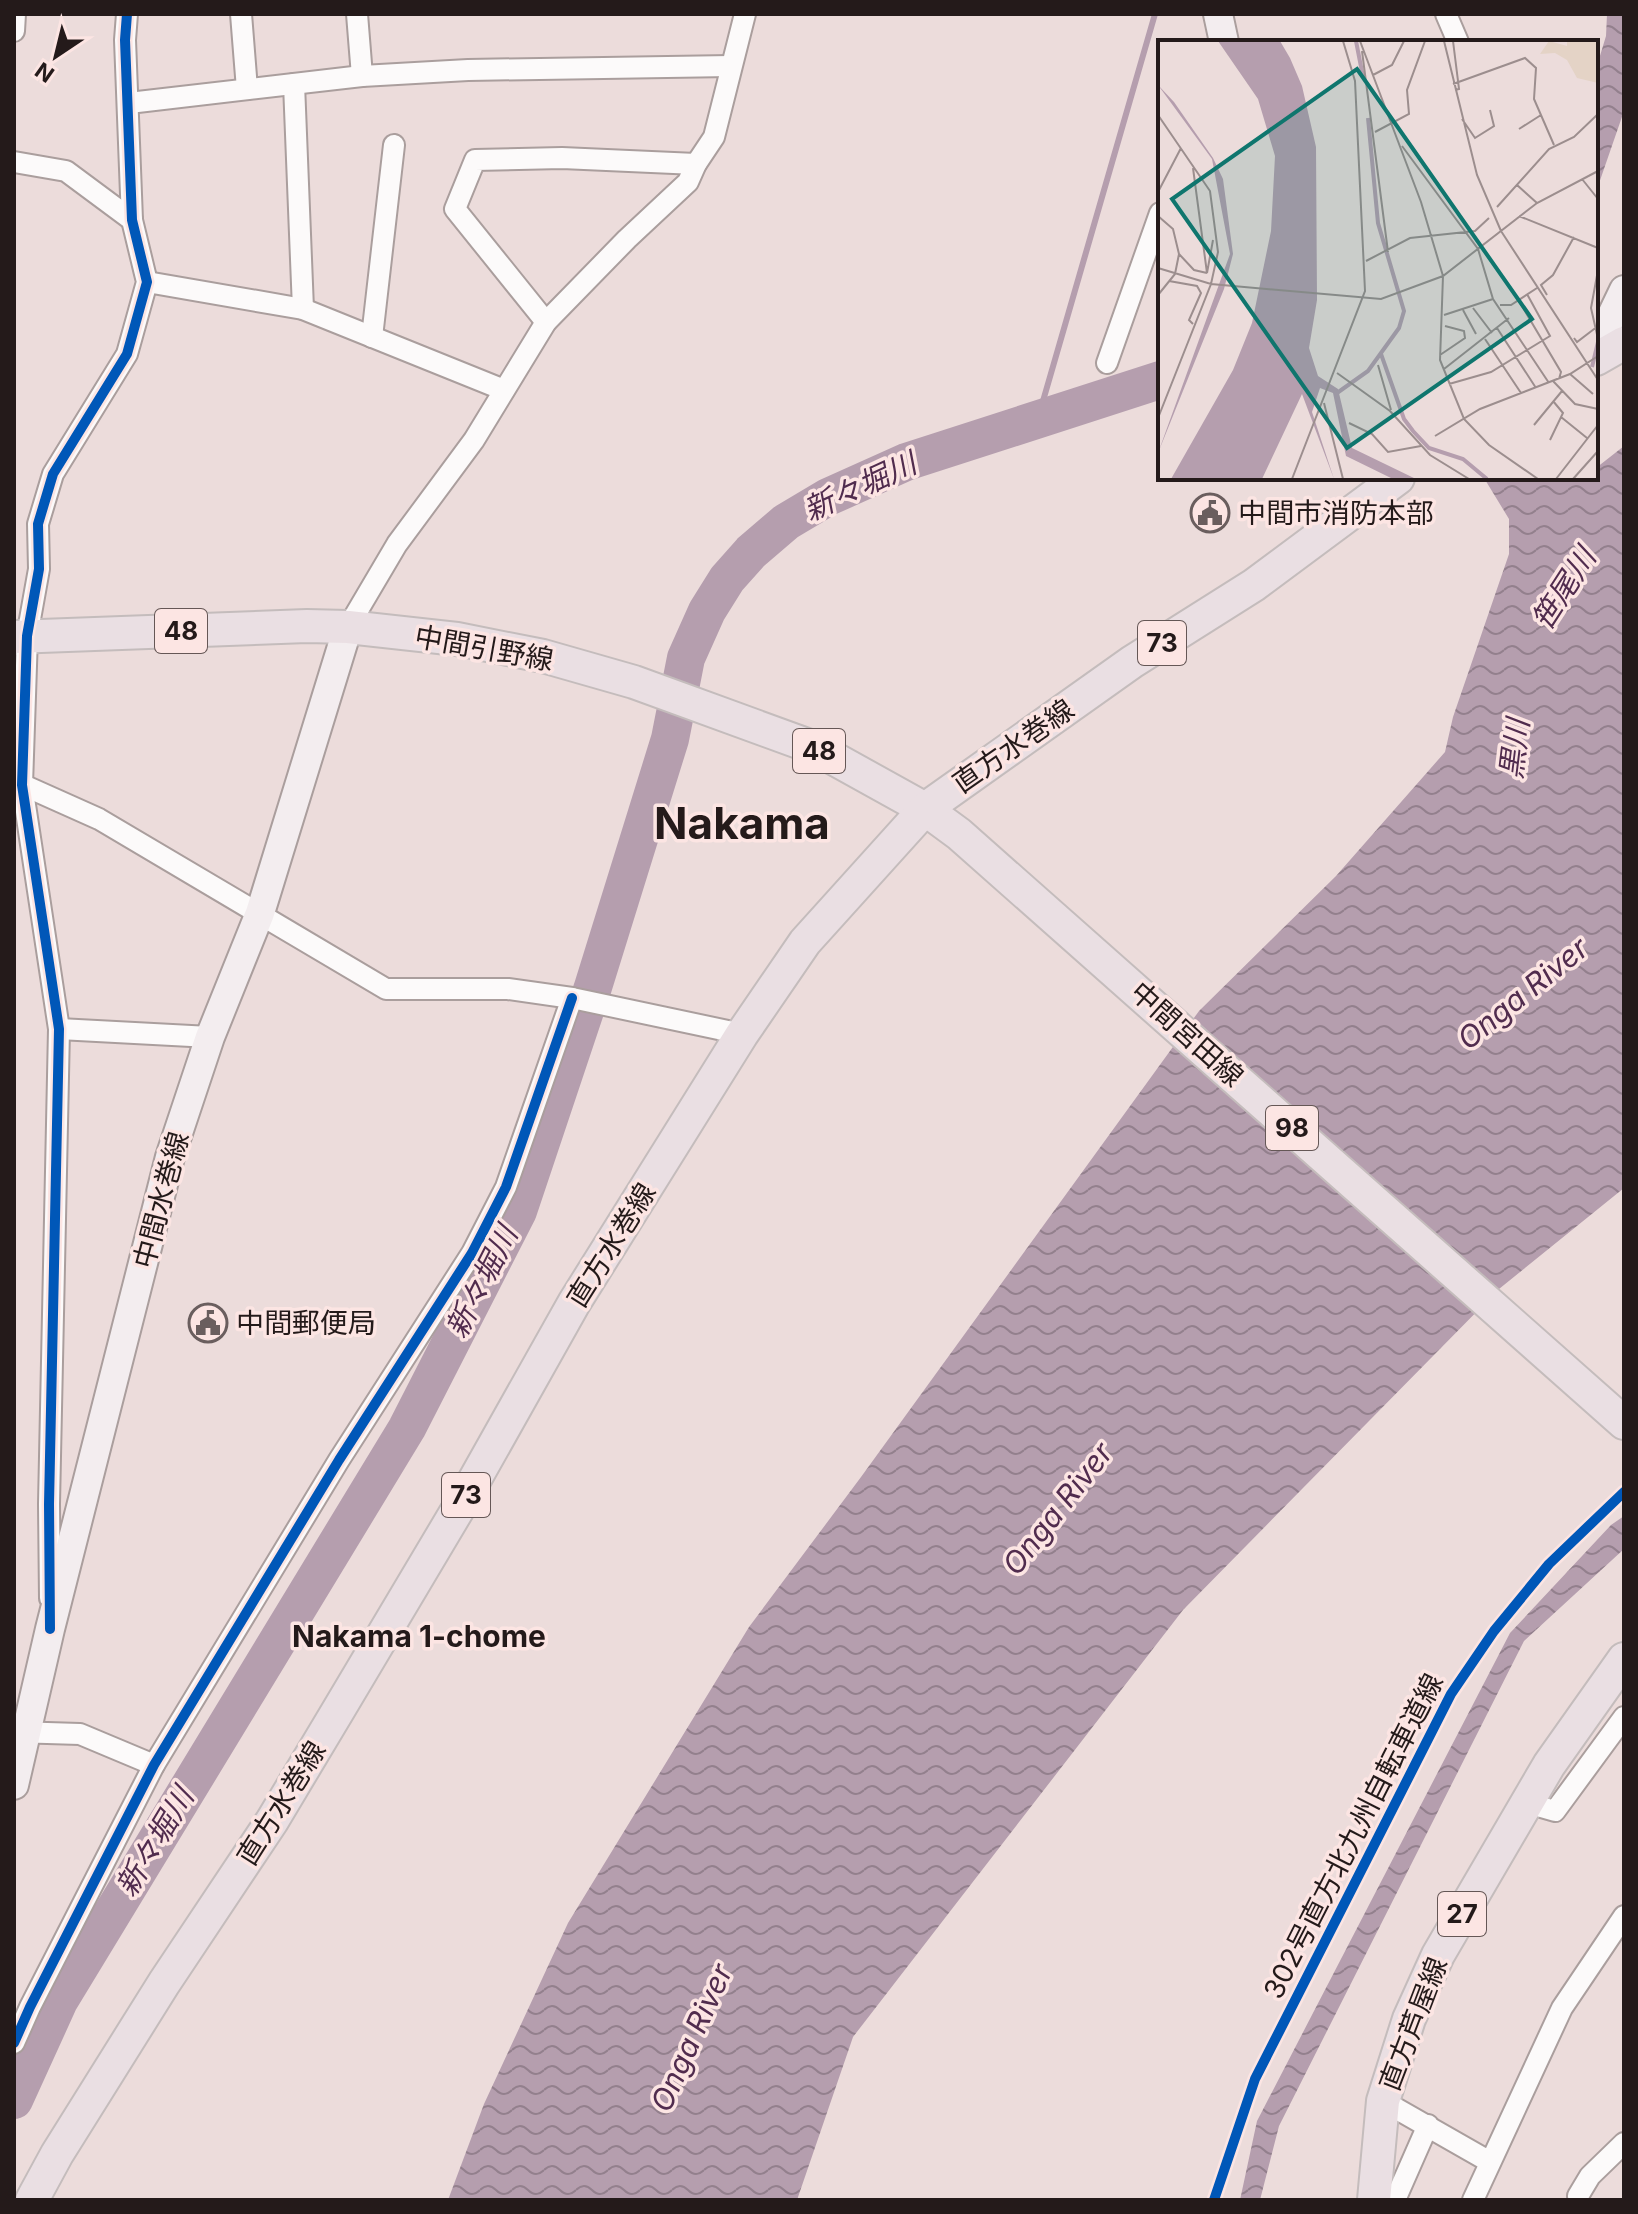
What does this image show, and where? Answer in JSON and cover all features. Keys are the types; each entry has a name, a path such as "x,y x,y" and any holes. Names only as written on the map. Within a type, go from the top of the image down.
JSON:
{"main road":[{"path":"1218,14 1224,40"},
{"path":"1598,344 1624,290"},
{"path":"1598,358 1624,343"},
{"name":"直方水巻線","path":"32,2200 104,2078 272,1821 461,1504 574,1303 742,1034 805,942 925,809 1132,662 1254,585 1384,482"},
{"name":"中間引野線","path":"20,636 307,626 348,627 457,639 543,656 634,682 815,748 925,809"},
{"name":"中間水巻線","path":"14,1785 21,1732 170,1157 210,1037 260,913 348,627"},
{"name":"中間宮田線","path":"925,809 959,834 1624,1423"},
{"name":"直方芦屋線","path":"1374,2200 1383,2101 1409,2019 1438,1955 1549,1765 1624,1659"}],"street":[{"path":"14,31 15,14"},
{"path":"50,1629 49,1504 59,1029 18,783 20,636 39,569 38,524 53,474 127,354 147,282 132,220 125,40 127,14"},
{"path":"241,14 247,89"},
{"path":"357,14 362,76"},
{"path":"348,627 397,544 474,440 546,322 688,182 714,137 745,14"},
{"path":"1446,14 1457,40"},
{"path":"129,103 362,76 468,70 731,66"},
{"path":"294,84 303,309"},
{"path":"372,337 394,145"},
{"path":"546,322 455,209 475,160 562,158 696,164"},
{"path":"14,162 66,171 132,220"},
{"path":"1107,363 1158,219"},
{"path":"147,282 303,309 504,390"},
{"path":"18,783 99,819 386,989 508,989 572,998 742,1034"},
{"path":"14,2043 154,1765 339,1460 472,1253 506,1187 572,998"},
{"path":"59,1029 210,1037"},
{"path":"1527,1803 1555,1811 1623,1720"},
{"path":"21,1732 80,1734 154,1765"},
{"path":"1473,2200 1562,2008 1624,1916"},
{"path":"1383,2101 1490,2162"},
{"path":"1395,2200 1428,2125"},
{"path":"1578,2196 1590,2176 1624,2143"}],"water":[{"path":"1607,14 1624,14 1624,111 1598,186 1598,62 1606,36"},
{"path":"1624,446 1624,1188 1499,1289 1183,1610 853,2037 797,2200 448,2200 484,2104 568,1923 749,1627 1199,1011 1336,876 1445,752 1453,717 1509,554 1509,519 1485,480 1598,480 1598,466"},
{"path":"1624,1516 1624,1549 1524,1641 1279,2126 1260,2200 1240,2200 1257,2121 1510,1633 1611,1525"}],"waterway":[{"path":"1043,417 1043,401 1155,14"},
{"name":"新々堀川","path":"14,2100 59,2001 407,1428 518,1211 593,987 670,739 686,658 707,611 727,579 751,552 786,522 828,497 906,462 1158,381"}],"cycle path":[{"path":"50,1629 49,1504 59,1029 22,785 27,636 39,569 38,524 53,474 127,354 147,282 132,220 125,40 127,14"},
{"path":"14,2043 154,1765 339,1460 472,1253 506,1187 572,998"},
{"name":"302号直方北九州自転車道線","path":"1214,2200 1255,2079 1451,1694 1494,1631 1549,1564 1624,1492"}],"place":[{"name":"中間市消防本部","path":"1210,513"},
{"name":"中間郵便局","path":"208,1323"}],"district":[{"name":"Nakama","path":"742,824"},
{"name":"Nakama 1-chome","path":"419,1637"}],"water label":[{"name":"笹尾川","path":"1564,589"},
{"name":"黒川","path":"1515,749"},
{"name":"Onga River","path":"1523,994"},
{"name":"Onga River","path":"1058,1509"},
{"name":"Onga River","path":"692,2038"}]}
